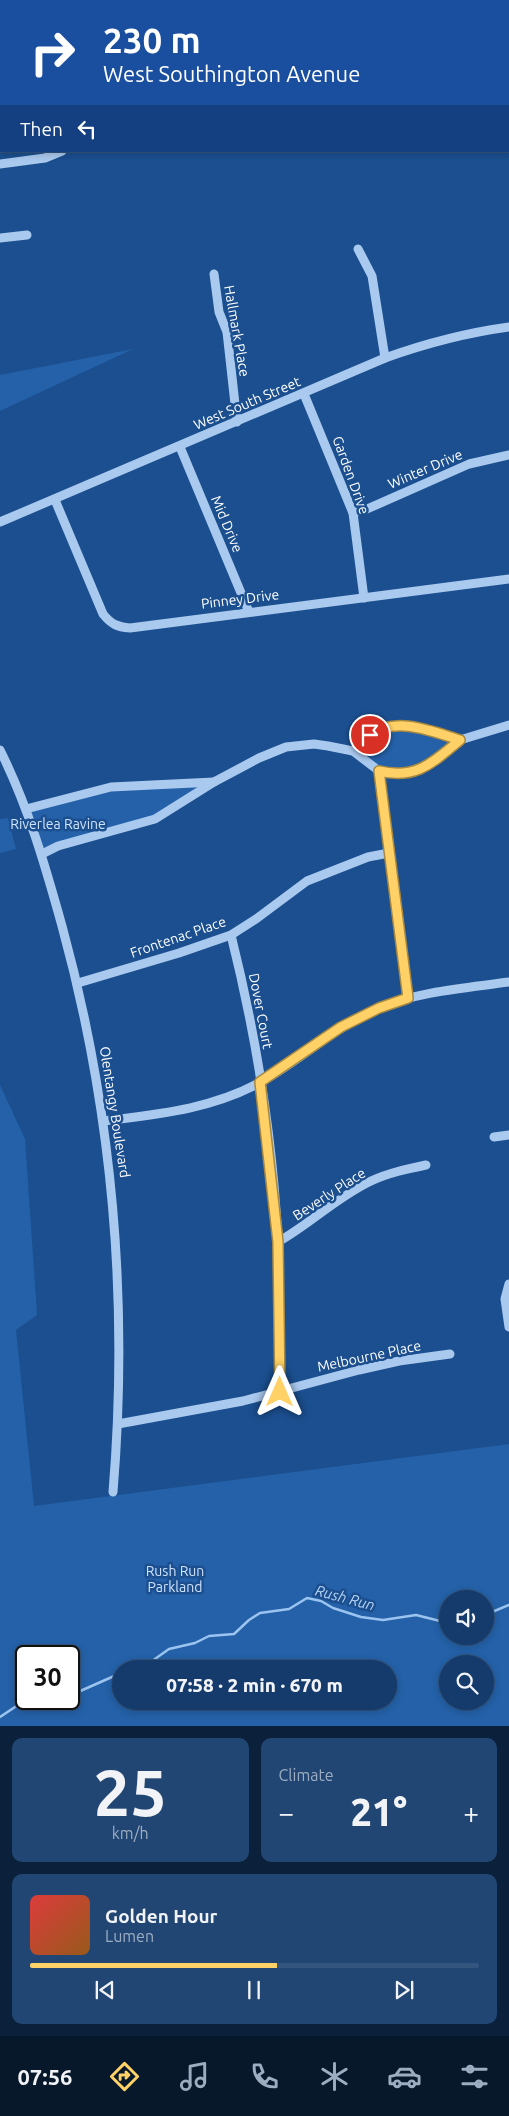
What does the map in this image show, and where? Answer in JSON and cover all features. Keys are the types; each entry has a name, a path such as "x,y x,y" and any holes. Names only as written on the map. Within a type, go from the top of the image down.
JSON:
{"street":[{"path":"0,164 46,158 60,152"},
{"path":"0,238 27,235"},
{"path":"358,249 372,276 385,358"},
{"name":"Hallmark Place","path":"214,274 218,312 227,332 237,422"},
{"name":"West South Street","path":"0,522 180,447 385,358 428,343 466,333 509,327"},
{"name":"Garden Drive","path":"304,394 353,513 364,598"},
{"name":"Mid Drive","path":"180,447 249,612"},
{"name":"Winter Drive","path":"353,513 367,509 469,464 509,455"},
{"name":"Pinney Drive","path":"55,500 103,614 110,623 120,628 509,579"},
{"path":"353,751 378,729 399,725 460,740"},
{"path":"42,854 58,846 155,819 214,782 259,758 286,747 314,744 353,751 379,771 402,773 422,769 443,755 460,740 509,725"},
{"name":"Olentangy Boulevard","path":"0,750 26,809 42,854 78,983 104,1121 112,1182 119,1310 118,1424 113,1492"},
{"path":"379,771 408,998"},
{"path":"26,809 112,787 214,782"},
{"name":"Frontenac Place","path":"78,983 179,953 231,935 308,881 368,857 389,853"},
{"name":"Dover Court","path":"231,935 246,1002 260,1082 278,1242 280,1392"},
{"path":"104,1121 181,1111 207,1104 260,1082 341,1027 379,1008 408,998 509,982"},
{"path":"494,1136 509,1134"},
{"name":"Beverly Place","path":"278,1242 369,1182 387,1174 426,1165"},
{"path":"509,1284 505,1299 509,1327"},
{"name":"Melbourne Place","path":"118,1424 182,1413 280,1392 383,1365 450,1354"}],"green space":[{"path":"133,349 0,411 0,375"},
{"path":"399,725 460,740 422,769 379,771 353,751 361,741"},
{"name":"Riverlea Ravine","path":"214,782 155,819 42,854 26,809 111,787"},
{"path":"8,818 16,849 0,853 0,819"},
{"name":"Rush Run Parkland","path":"0,1085 25,1139 37,1315 16,1330 34,1506 509,1444 509,1726 0,1726"}],"waterway":[{"name":"Rush Run","path":"153,1660 169,1649 195,1643 209,1636 234,1634 260,1613 289,1609 307,1598 321,1601 333,1608 361,1617 383,1620 416,1615 439,1621"},
{"name":"Rush Run","path":"494,1611 509,1605"},
{"name":"Rush Run","path":"80,1691 112,1677"},
{"name":"Rush Run","path":"0,1717 15,1707"}],"route":[{"path":"280,1392 278,1242 260,1082 341,1027 379,1008 408,998 379,771 402,773 422,769 443,755 460,740 399,725 378,729 370,735"}]}
